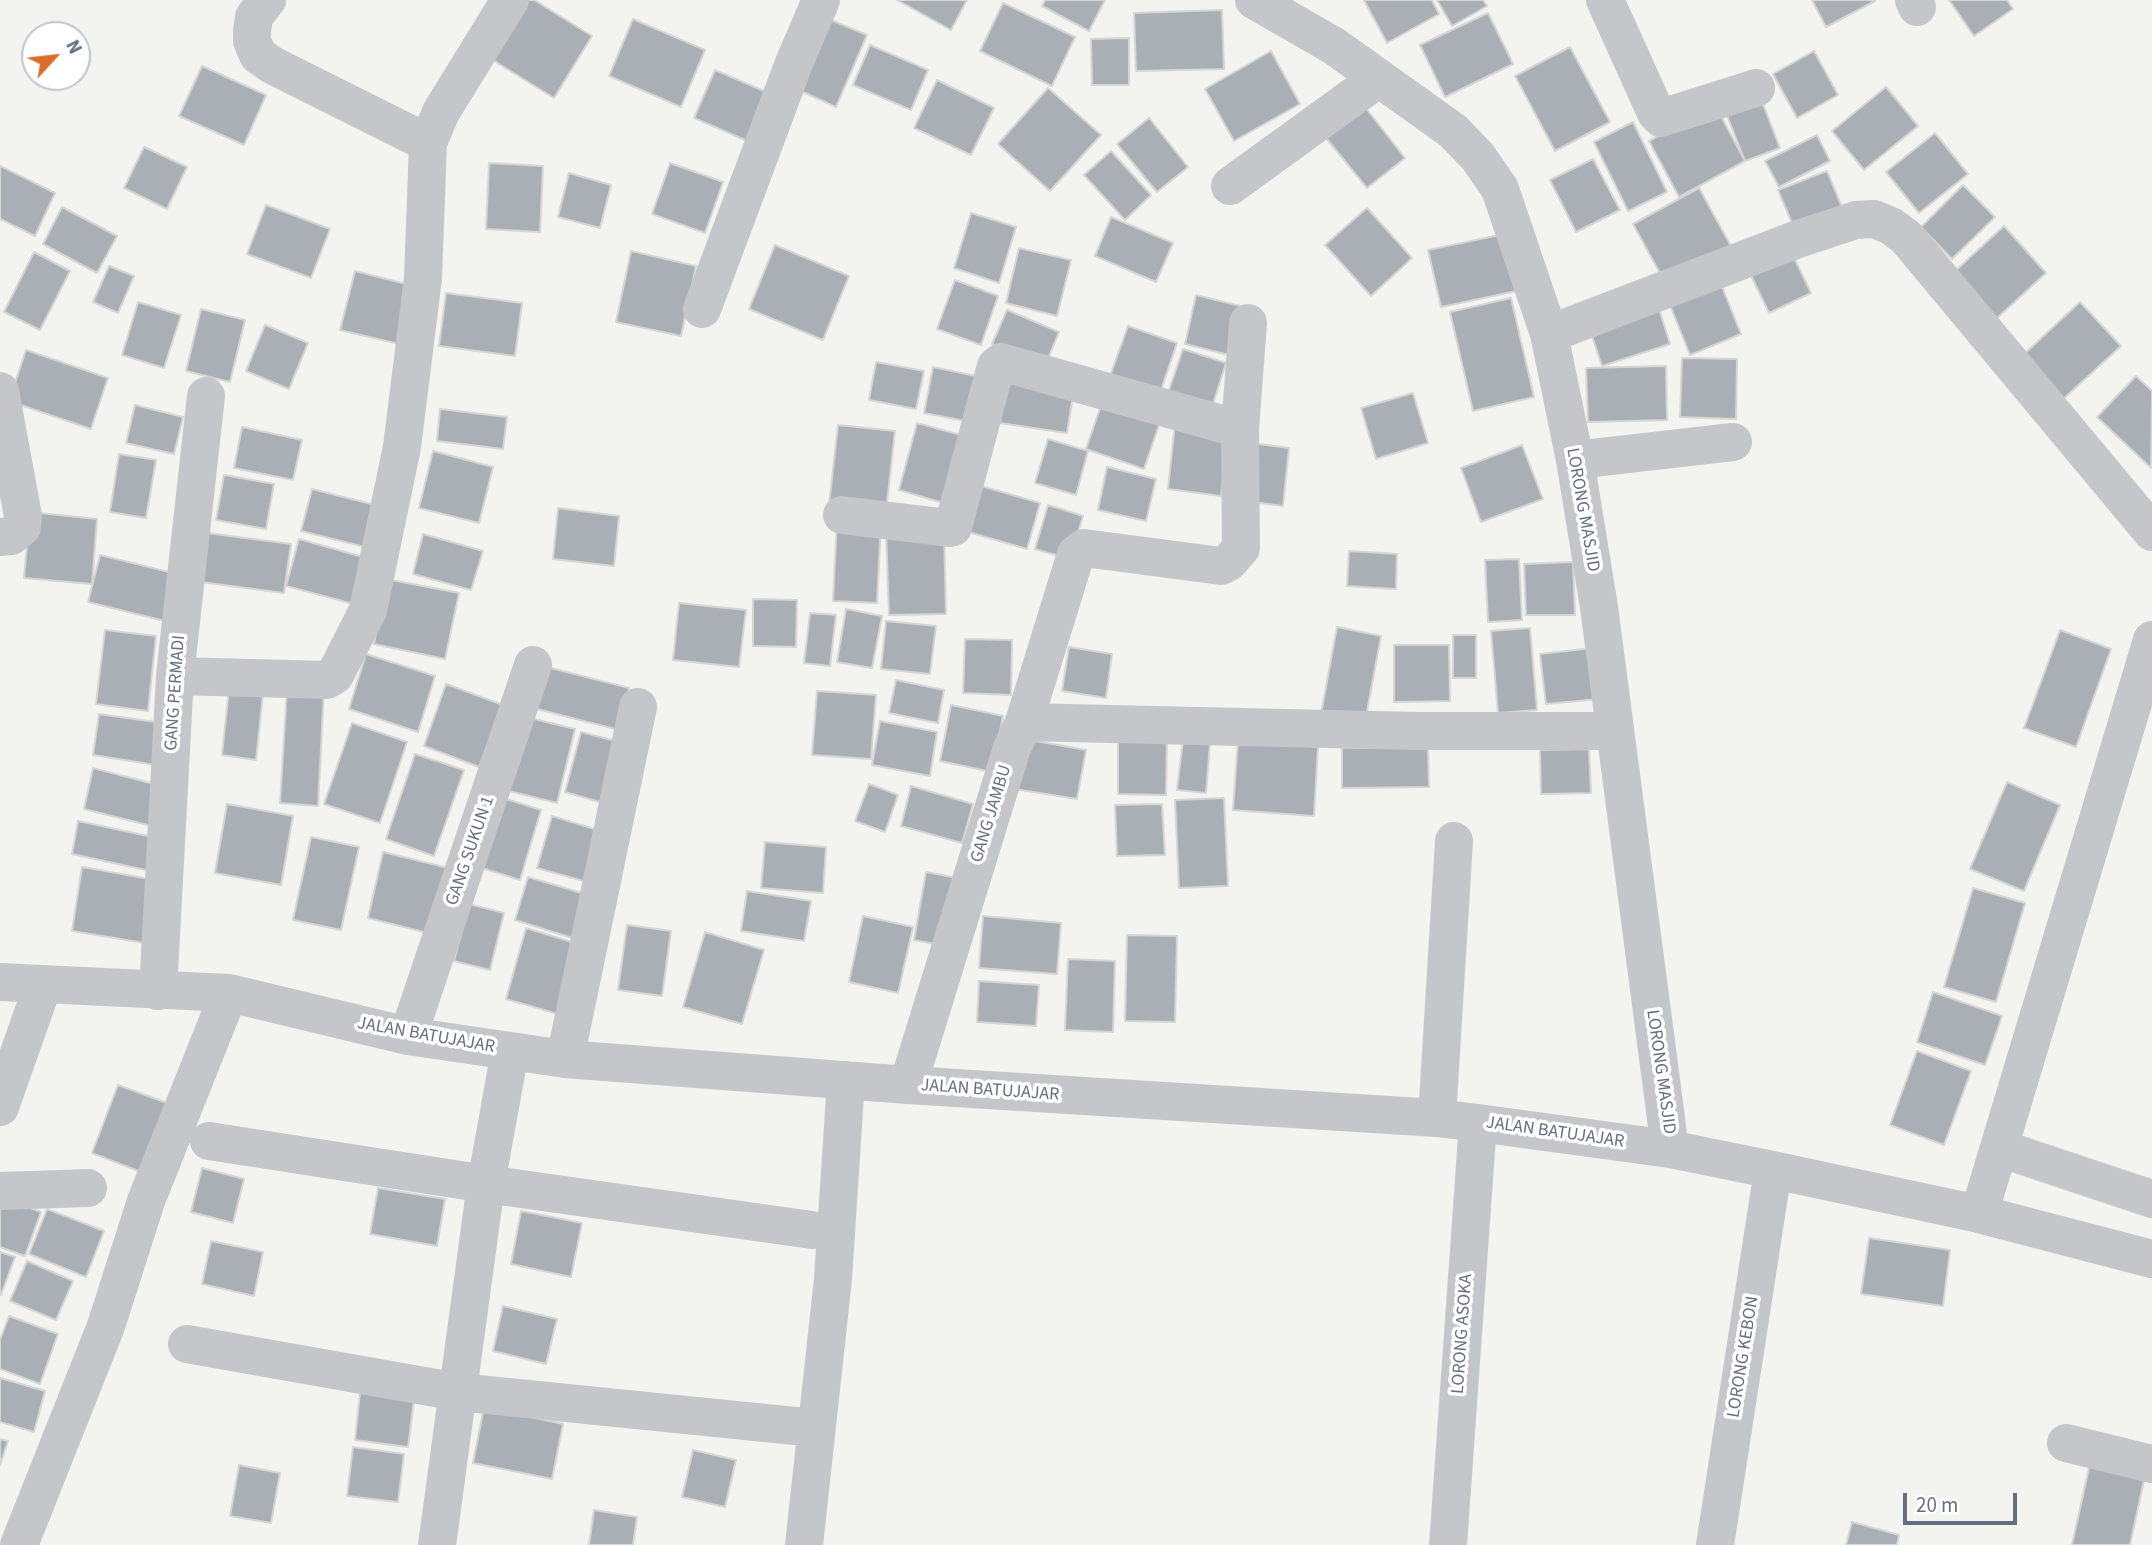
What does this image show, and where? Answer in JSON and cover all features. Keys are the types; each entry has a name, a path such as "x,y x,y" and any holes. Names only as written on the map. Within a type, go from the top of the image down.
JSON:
{"street":[{"path":"267,0 254,17 251,31 258,55 272,65 428,144"},
{"path":"175,676 327,680 335,675 368,610 403,434 423,278 428,144 442,112 510,0"},
{"path":"702,309 794,63 821,0"},
{"name":"LORONG MASJID","path":"1254,0 1334,46 1452,131 1478,158 1500,189 1549,334 1575,460 1599,607 1670,1149"},
{"path":"1605,0 1656,113 1661,118 1756,88"},
{"path":"1230,186 1379,78"},
{"path":"1549,334 1798,239 1856,220 1874,219 1891,226 1906,237 2152,532"},
{"path":"842,516 953,527 996,366 1002,362 1240,429 1248,323"},
{"path":"0,391 23,516 22,527 10,536 0,537"},
{"name":"GANG PERMADI","path":"158,991 175,676 206,396"},
{"name":"GANG JAMBU","path":"908,1085 1012,748 1024,722 1076,554 1084,548 1221,566 1229,562 1241,548 1240,429"},
{"path":"1575,460 1733,442"},
{"path":"1979,1214 2152,640"},
{"name":"GANG SUKUN 1","path":"408,1036 533,665"},
{"path":"565,1059 638,707"},
{"path":"1024,722 1417,731 1614,731"},
{"path":"1437,1118 1454,841"},
{"name":"JALAN BATUJAJAR","path":"0,982 229,993 408,1036 565,1059 1479,1123 1670,1149 1979,1214 2152,1259"},
{"path":"0,1107 43,985"},
{"path":"19,1545 106,1326 150,1190 229,993"},
{"path":"437,1545 486,1184 510,1051"},
{"path":"804,1545 833,1279 846,1080"},
{"name":"LORONG ASOKA","path":"1448,1545 1479,1123"},
{"path":"209,1141 812,1230"},
{"path":"1999,1149 2152,1199"},
{"name":"LORONG KEBON","path":"1716,1545 1773,1170"},
{"path":"0,1191 88,1188"},
{"path":"187,1345 458,1392 815,1427"},
{"path":"2066,1443 2152,1464"}],"building":[{"path":"524,0 534,0 592,36 554,98 488,57"},
{"path":"897,0 967,0 951,30"},
{"path":"1045,0 1105,0 1089,31 1042,6"},
{"path":"1364,0 1432,0 1439,14 1387,43"},
{"path":"1437,0 1483,0 1487,6 1452,26"},
{"path":"1812,0 1874,0 1875,1 1826,27"},
{"path":"1949,0 2007,0 2013,9 1974,36"},
{"path":"1003,3 1075,37 1052,86 980,51"},
{"path":"1222,10 1224,69 1136,71 1134,13"},
{"path":"1488,13 1513,64 1445,97 1420,45"},
{"path":"633,19 705,50 681,107 609,76"},
{"path":"831,20 867,35 836,107 801,91"},
{"path":"1129,38 1129,85 1092,85 1091,39"},
{"path":"870,45 928,70 911,110 853,85"},
{"path":"1570,47 1610,122 1555,151 1515,76"},
{"path":"1271,51 1300,104 1234,141 1205,89"},
{"path":"1814,51 1838,95 1797,118 1773,74"},
{"path":"202,66 266,95 244,145 179,116"},
{"path":"715,70 778,97 757,145 694,118"},
{"path":"937,80 994,108 971,155 914,128"},
{"path":"1886,87 1918,126 1864,170 1832,131"},
{"path":"1048,88 1101,135 1050,191 998,144"},
{"path":"1761,99 1780,148 1745,161 1726,113"},
{"path":"1361,102 1405,158 1367,188 1322,133"},
{"path":"1715,105 1745,161 1679,197 1649,141"},
{"path":"1149,118 1188,167 1157,192 1117,144"},
{"path":"1633,122 1667,192 1628,211 1594,142"},
{"path":"1935,133 1968,174 1919,213 1886,172"},
{"path":"1817,135 1830,161 1779,187 1765,161"},
{"path":"144,147 187,167 167,209 124,188"},
{"path":"1111,151 1151,195 1125,220 1084,175"},
{"path":"1593,159 1620,210 1576,232 1550,180"},
{"path":"489,163 543,166 540,232 486,229"},
{"path":"670,163 723,182 705,233 652,214"},
{"path":"0,166 55,193 35,236 0,219"},
{"path":"1827,171 1846,217 1798,237 1778,190"},
{"path":"569,173 611,185 600,228 558,217"},
{"path":"1963,185 1995,217 1952,259 1921,227"},
{"path":"1699,188 1732,248 1667,286 1633,224"},
{"path":"266,205 330,229 311,278 247,254"},
{"path":"62,207 117,236 97,273 43,244"},
{"path":"1367,208 1412,258 1371,296 1325,245"},
{"path":"971,213 1016,227 999,283 954,268"},
{"path":"1111,217 1173,243 1156,282 1095,256"},
{"path":"2004,226 2046,273 1996,319 1953,273"},
{"path":"1509,233 1521,290 1441,307 1428,250"},
{"path":"775,245 849,276 823,340 749,309"},
{"path":"1019,248 1071,260 1057,316 1006,303"},
{"path":"1790,249 1811,293 1769,313 1748,269"},
{"path":"631,251 696,266 681,336 616,322"},
{"path":"34,252 70,271 40,330 4,312"},
{"path":"109,266 134,276 118,313 93,302"},
{"path":"355,271 414,286 399,344 340,330"},
{"path":"1719,279 1741,334 1690,355 1668,300"},
{"path":"955,280 998,296 981,345 937,329"},
{"path":"446,293 522,303 515,356 439,346"},
{"path":"1196,295 1244,307 1233,356 1185,344"},
{"path":"1511,298 1534,397 1473,411 1450,312"},
{"path":"1656,299 1670,344 1602,366 1587,321"},
{"path":"138,302 181,315 164,368 122,355"},
{"path":"2080,302 2121,346 2061,401 2021,357"},
{"path":"201,309 245,320 230,382 186,371"},
{"path":"1007,310 1059,332 1045,366 992,344"},
{"path":"265,325 308,343 289,389 246,371"},
{"path":"1128,326 1177,343 1160,393 1110,376"},
{"path":"1183,349 1226,363 1211,410 1167,396"},
{"path":"26,350 108,378 91,429 9,401"},
{"path":"1682,358 1737,359 1736,419 1680,417"},
{"path":"876,362 924,371 916,409 869,400"},
{"path":"1666,366 1667,420 1588,422 1586,368"},
{"path":"933,367 985,378 976,423 924,413"},
{"path":"1008,372 1075,383 1067,433 1000,423"},
{"path":"2136,376 2152,391 2151,468 2097,417"},
{"path":"1413,393 1428,443 1376,459 1361,408"},
{"path":"1105,394 1163,413 1144,469 1086,449"},
{"path":"135,405 183,417 174,454 126,443"},
{"path":"440,409 507,417 503,449 437,441"},
{"path":"917,423 972,438 954,506 899,490"},
{"path":"1175,423 1228,428 1221,496 1168,489"},
{"path":"838,425 895,431 886,512 829,505"},
{"path":"242,427 302,440 293,480 234,468"},
{"path":"1048,439 1088,451 1076,495 1035,483"},
{"path":"1251,443 1289,448 1283,506 1246,501"},
{"path":"1522,445 1543,499 1481,522 1461,468"},
{"path":"433,451 493,467 479,523 419,508"},
{"path":"119,454 156,460 146,518 110,512"},
{"path":"1107,467 1156,479 1146,521 1098,510"},
{"path":"224,475 274,484 266,529 216,520"},
{"path":"971,483 1040,503 1027,549 958,529"},
{"path":"312,489 379,506 369,548 301,531"},
{"path":"1048,505 1083,516 1070,559 1035,549"},
{"path":"558,508 619,516 614,566 553,559"},
{"path":"30,512 97,519 92,584 24,578"},
{"path":"837,521 881,523 877,603 833,601"},
{"path":"944,529 946,614 889,615 886,530"},
{"path":"207,533 291,544 284,593 201,582"},
{"path":"423,534 483,551 471,590 413,574"},
{"path":"299,539 377,561 365,607 286,586"},
{"path":"1349,551 1397,554 1396,589 1347,586"},
{"path":"100,555 185,576 173,623 88,602"},
{"path":"1519,559 1522,620 1488,622 1485,560"},
{"path":"1573,562 1575,615 1526,615 1524,564"},
{"path":"386,579 459,593 445,659 374,644"},
{"path":"753,599 797,600 796,647 753,646"},
{"path":"679,603 746,610 739,667 673,660"},
{"path":"846,609 882,616 872,668 837,662"},
{"path":"810,613 836,615 830,666 804,663"},
{"path":"886,621 936,626 930,674 881,669"},
{"path":"1337,627 1381,636 1365,722 1321,714"},
{"path":"1530,628 1537,710 1498,713 1491,631"},
{"path":"105,630 156,636 148,711 96,704"},
{"path":"2060,630 2111,649 2076,747 2024,728"},
{"path":"1453,635 1476,635 1476,678 1453,678"},
{"path":"965,639 1012,640 1011,695 963,693"},
{"path":"1394,645 1449,645 1450,701 1394,702"},
{"path":"1069,647 1112,654 1106,698 1062,691"},
{"path":"1593,648 1599,699 1546,704 1540,654"},
{"path":"366,654 435,676 418,732 349,709"},
{"path":"547,667 629,688 619,730 537,709"},
{"path":"896,680 944,690 938,723 889,713"},
{"path":"446,684 503,705 479,767 424,746"},
{"path":"287,688 324,690 318,806 280,803"},
{"path":"229,689 263,694 256,760 222,755"},
{"path":"817,691 876,695 871,759 812,755"},
{"path":"951,705 1003,716 992,772 940,761"},
{"path":"99,714 162,723 156,765 93,755"},
{"path":"518,715 575,729 557,803 501,789"},
{"path":"880,721 937,732 930,776 872,765"},
{"path":"352,723 407,742 380,823 324,804"},
{"path":"581,732 623,743 607,804 565,792"},
{"path":"1118,733 1167,733 1166,795 1118,794"},
{"path":"1024,739 1086,750 1077,799 1015,789"},
{"path":"1183,740 1210,743 1206,793 1177,790"},
{"path":"1238,741 1318,747 1314,816 1233,810"},
{"path":"1342,748 1428,748 1429,787 1342,788"},
{"path":"1589,749 1591,793 1541,794 1540,750"},
{"path":"415,754 464,770 434,856 386,839"},
{"path":"93,768 162,786 152,826 84,809"},
{"path":"2007,782 2060,805 2024,891 1970,869"},
{"path":"869,784 898,795 885,832 855,821"},
{"path":"911,786 973,804 962,843 901,826"},
{"path":"500,797 541,810 520,880 479,867"},
{"path":"1224,798 1228,886 1179,888 1175,800"},
{"path":"227,804 293,816 281,885 215,873"},
{"path":"1162,804 1165,855 1117,856 1115,805"},
{"path":"552,816 601,831 587,882 537,868"},
{"path":"78,821 162,839 155,872 72,854"},
{"path":"311,837 359,847 341,930 293,920"},
{"path":"765,842 826,847 823,893 761,888"},
{"path":"383,852 448,868 432,934 368,918"},
{"path":"82,867 161,881 151,944 72,931"},
{"path":"926,872 957,878 945,946 914,940"},
{"path":"528,877 595,897 582,941 515,920"},
{"path":"1973,888 2025,903 1996,1002 1944,987"},
{"path":"747,891 811,901 804,941 741,931"},
{"path":"469,904 504,913 490,970 454,961"},
{"path":"863,916 913,927 898,993 849,982"},
{"path":"983,916 1061,923 1057,974 979,968"},
{"path":"627,925 671,931 662,996 618,990"},
{"path":"526,928 578,944 558,1014 506,999"},
{"path":"705,932 764,950 742,1024 683,1007"},
{"path":"1127,935 1177,936 1175,1022 1125,1021"},
{"path":"1068,959 1115,961 1113,1032 1065,1030"},
{"path":"979,981 1039,985 1036,1026 977,1022"},
{"path":"1933,992 2002,1016 1985,1065 1917,1042"},
{"path":"1917,1051 1971,1071 1944,1145 1890,1125"},
{"path":"118,1085 167,1103 141,1172 92,1153"},
{"path":"202,1168 244,1179 233,1223 191,1212"},
{"path":"378,1188 445,1199 437,1246 370,1234"},
{"path":"0,1197 41,1212 25,1256 0,1247"},
{"path":"47,1209 104,1231 86,1277 29,1254"},
{"path":"521,1211 582,1223 571,1277 511,1264"},
{"path":"1869,1238 1950,1250 1943,1306 1861,1294"},
{"path":"211,1241 263,1252 254,1296 202,1284"},
{"path":"0,1252 15,1257 1,1295 0,1295"},
{"path":"27,1261 73,1281 56,1320 10,1301"},
{"path":"503,1306 557,1319 546,1364 493,1351"},
{"path":"9,1316 58,1334 40,1384 0,1369 0,1340"},
{"path":"0,1378 45,1391 34,1432 0,1422"},
{"path":"360,1393 414,1400 408,1447 355,1440"},
{"path":"484,1407 563,1424 552,1479 473,1463"},
{"path":"0,1439 8,1441 0,1465"},
{"path":"353,1447 404,1454 398,1502 347,1496"},
{"path":"693,1450 736,1460 725,1507 682,1497"},
{"path":"2091,1459 2146,1471 2130,1545 2072,1545"},
{"path":"239,1465 280,1473 271,1523 230,1516"},
{"path":"594,1510 637,1517 633,1545 589,1545"},
{"path":"1852,1522 1899,1535 1897,1545 1846,1545"}]}
